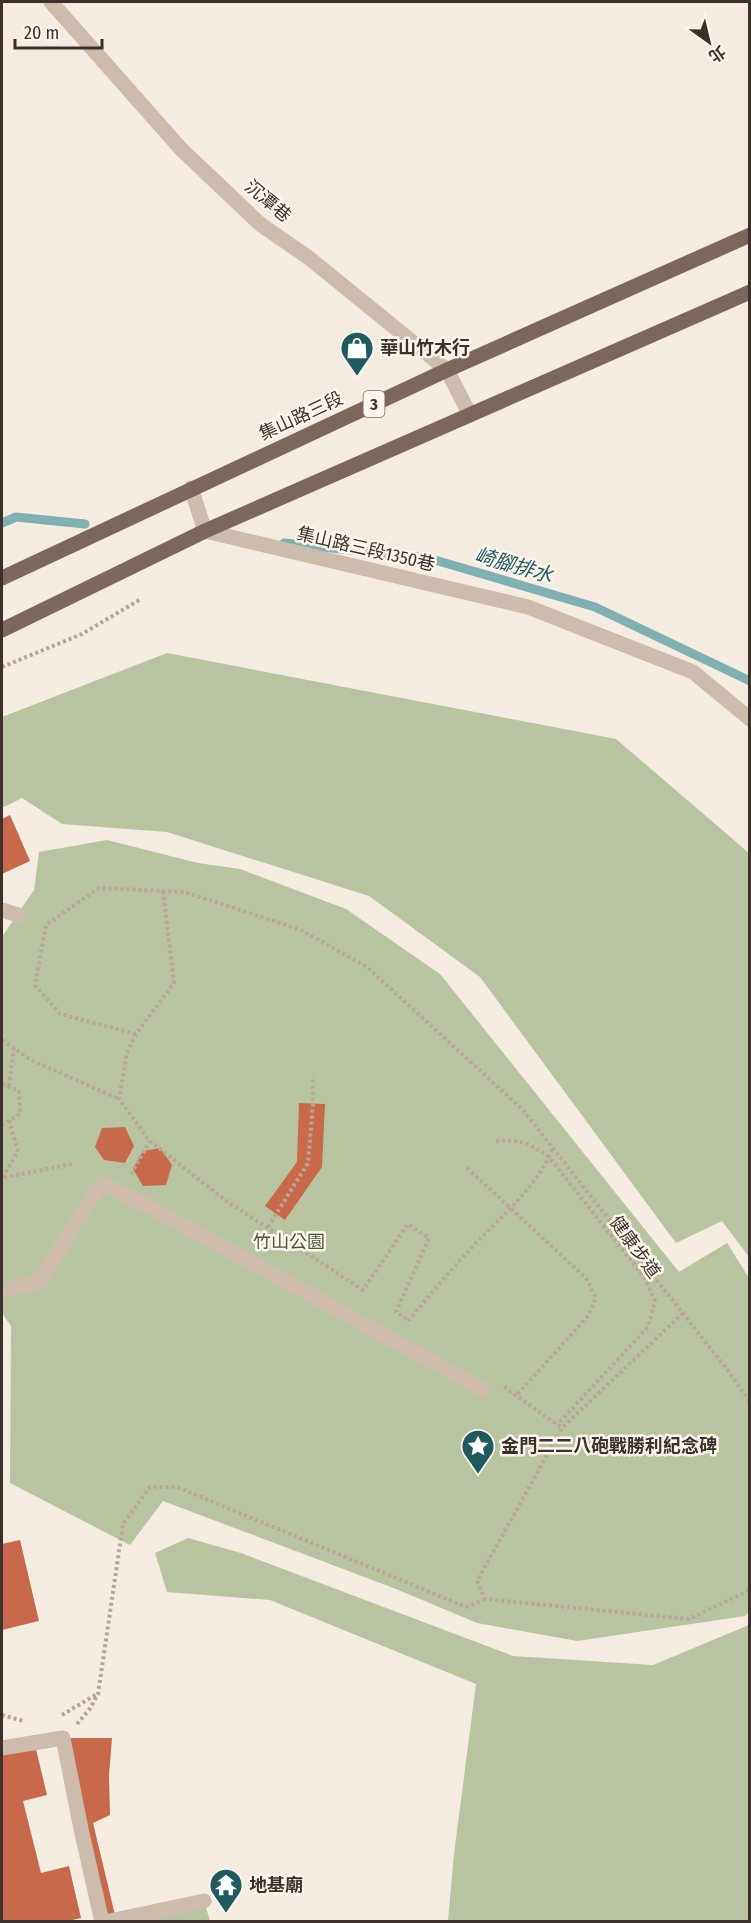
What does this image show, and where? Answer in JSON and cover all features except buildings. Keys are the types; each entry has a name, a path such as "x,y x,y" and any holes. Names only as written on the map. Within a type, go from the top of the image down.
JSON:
{"main road":[{"name":"集山路三段","path":"2,578 447,370 750,235"},
{"path":"2,630 205,531 750,292"}],"street":[{"name":"沉潭巷","path":"51,2 181,150 260,224 309,258 447,370 470,415"},
{"path":"191,488 205,531"},
{"name":"集山路三段1350巷","path":"205,531 528,607 693,672 750,719"},
{"path":"2,910 18,915"},
{"path":"3,1286 39,1282 42,1279 101,1183 150,1207 482,1389"},
{"path":"2,1749 63,1738 81,1829 104,1922 204,1900"}],"path":[{"path":"2,667 82,634 141,599"},
{"path":"136,1034 60,1014 35,985 46,925 99,888 194,895 301,930 367,967 523,1110 729,1372 750,1402"},
{"path":"119,1099 127,1053 136,1034 174,983 163,891"},
{"path":"2,1040 31,1060 119,1099 150,1141 225,1200 363,1290 408,1224 429,1238 396,1312 418,1328"},
{"path":"9,1086 14,1048"},
{"path":"268,1227 308,1163 313,1076"},
{"path":"2,1084 19,1091 20,1114 2,1125"},
{"path":"9,1120 18,1152 3,1178 72,1164"},
{"name":"健康步道","path":"496,1142 518,1140 533,1146 549,1157 644,1278 655,1301 648,1328 557,1425"},
{"path":"132,1172 150,1141"},
{"path":"408,1321 462,1258 529,1187 553,1148"},
{"path":"466,1168 586,1278 596,1298 588,1316 516,1396"},
{"path":"485,1599 477,1581 562,1428 683,1313"},
{"path":"496,1382 562,1428"},
{"path":"63,1738 89,1710 98,1694 123,1524 150,1487 177,1487 466,1606 485,1599 689,1619 750,1590"},
{"path":"58,1717 98,1694"},
{"path":"2,1714 31,1723"}],"green space":[{"path":"167,653 616,739 749,853 749,1257 722,1221 676,1243 480,977 369,896 167,832 62,824 22,798 2,808 2,717"},
{"name":"竹山公園","path":"107,840 198,863 240,869 346,909 440,974 679,1272 727,1243 749,1278 749,1612 745,1616 577,1641 477,1623 396,1589 163,1501 130,1545 10,1483 11,1326 2,1313 2,937 34,890 39,852"},
{"path":"188,1538 241,1553 513,1656 653,1665 749,1625 749,1921 448,1921 454,1854 476,1684 270,1600 167,1592 155,1553"},
{"path":"204,1901 210,1921 111,1922"}],"waterway":[{"path":"2,523 16,517 85,524"},
{"name":"崎腳排水","path":"284,543 428,558 595,607 750,681"}],"place":[{"name":"華山竹木行","path":"357,377"},
{"name":"金門二二八砲戰勝利紀念碑","path":"478,1475"},
{"name":"地基廟","path":"226,1914"}]}
